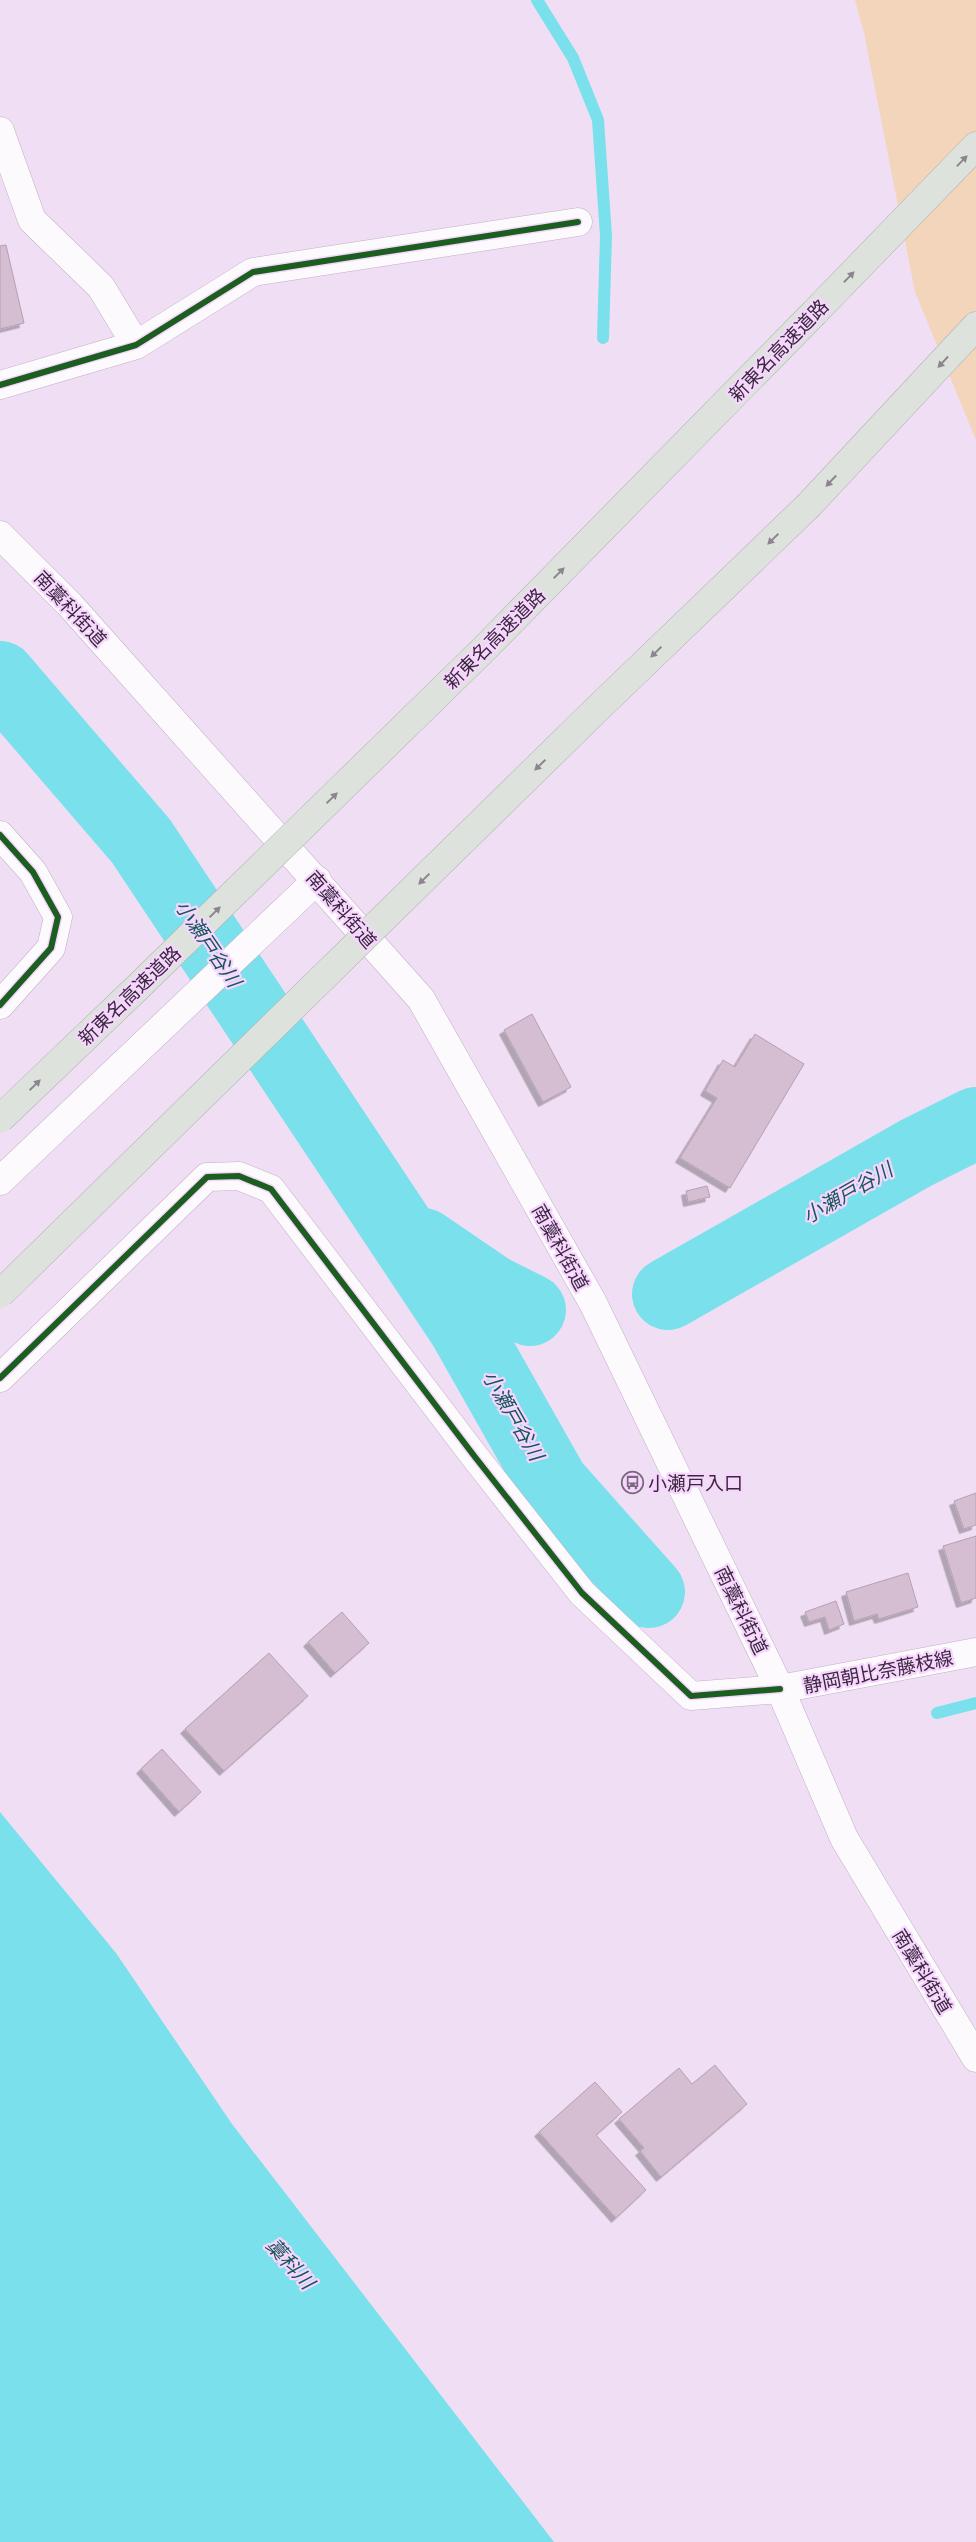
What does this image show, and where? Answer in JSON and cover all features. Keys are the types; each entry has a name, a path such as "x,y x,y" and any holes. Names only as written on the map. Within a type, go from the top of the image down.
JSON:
{"highway":[{"name":"新東名高速道路","path":"0,1119 155,972 483,650 976,146"},
{"path":"0,1294 603,703 808,505 976,326"}],"street":[{"path":"0,131 32,220 101,287 136,345"},
{"path":"0,385 136,345 253,272 578,222"},
{"name":"南藁科街道","path":"0,535 70,605 318,880 422,999 593,1303 780,1689 844,1838 976,2058"},
{"path":"0,835 33,872 58,917 51,948 0,1006"},
{"path":"0,1182 318,880"},
{"name":"静岡朝比奈藤枝線","path":"0,1378 207,1177 240,1176 271,1189 475,1457 582,1593 691,1696 780,1689 976,1652"}],"shaded area":[{"path":"855,0 976,0 976,440 915,292 864,33"}],"water":[{"name":"藁科川","path":"0,1812 116,1953 232,2124 554,2542 0,2542"}],"building":[{"path":"6,245 24,323 0,329 0,246"},
{"path":"532,1014 571,1087 543,1102 504,1030"},
{"path":"755,1034 804,1064 730,1188 680,1158 717,1098 705,1091 723,1060 735,1067"},
{"path":"707,1186 710,1197 688,1202 686,1191"},
{"path":"976,1493 976,1525 964,1529 954,1501"},
{"path":"976,1536 976,1598 961,1603 943,1546"},
{"path":"908,1573 918,1607 879,1619 877,1614 854,1621 846,1592"},
{"path":"836,1601 844,1624 829,1630 825,1617 809,1622 805,1612"},
{"path":"342,1612 369,1643 335,1673 308,1642"},
{"path":"269,1653 308,1696 224,1771 185,1729"},
{"path":"162,1749 201,1792 179,1812 141,1769"},
{"path":"715,2065 747,2104 661,2177 640,2151 644,2148 619,2119 679,2068 692,2084"},
{"path":"595,2082 622,2112 596,2135 646,2190 616,2218 539,2132"}],"waterway":[{"path":"537,0 573,58 598,120 606,236 603,338"},
{"name":"小瀬戸谷川","path":"0,677 141,841 464,1327 553,1484 649,1592"},
{"name":"小瀬戸谷川","path":"668,1294 916,1153 976,1123"},
{"name":"小瀬戸谷川","path":"423,1244 492,1291 530,1310"},
{"path":"937,1713 976,1703"}],"cycle path":[{"path":"0,385 136,345 253,272 578,222"},
{"path":"0,835 33,872 58,917 51,948 0,1005"},
{"path":"0,1378 207,1177 239,1176 271,1189 475,1457 582,1593 691,1696 780,1689"}],"place":[{"name":"小瀬戸入口","path":"632,1482"}]}
